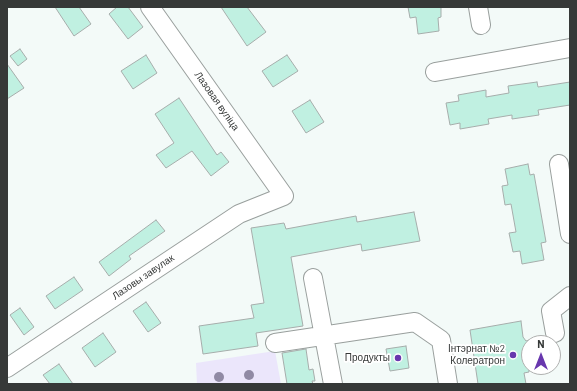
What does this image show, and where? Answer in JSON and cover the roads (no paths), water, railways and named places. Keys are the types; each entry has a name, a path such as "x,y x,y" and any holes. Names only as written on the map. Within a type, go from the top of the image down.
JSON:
{"street":[{"name":"Лазовая вуліца","path":"150,7 284,196"},
{"path":"478,7 481,25"},
{"path":"434,72 570,48"},
{"path":"559,164 570,234"},
{"name":"Лазовы завулак","path":"7,368 239,214 284,196"},
{"path":"313,278 333,384"},
{"path":"555,333 551,311 570,296"},
{"path":"275,343 415,322 441,340 448,384"}],"place":[{"name":"Інтэрнат №2 Колератрон","path":"513,355"},
{"name":"Продукты","path":"398,358"}]}
